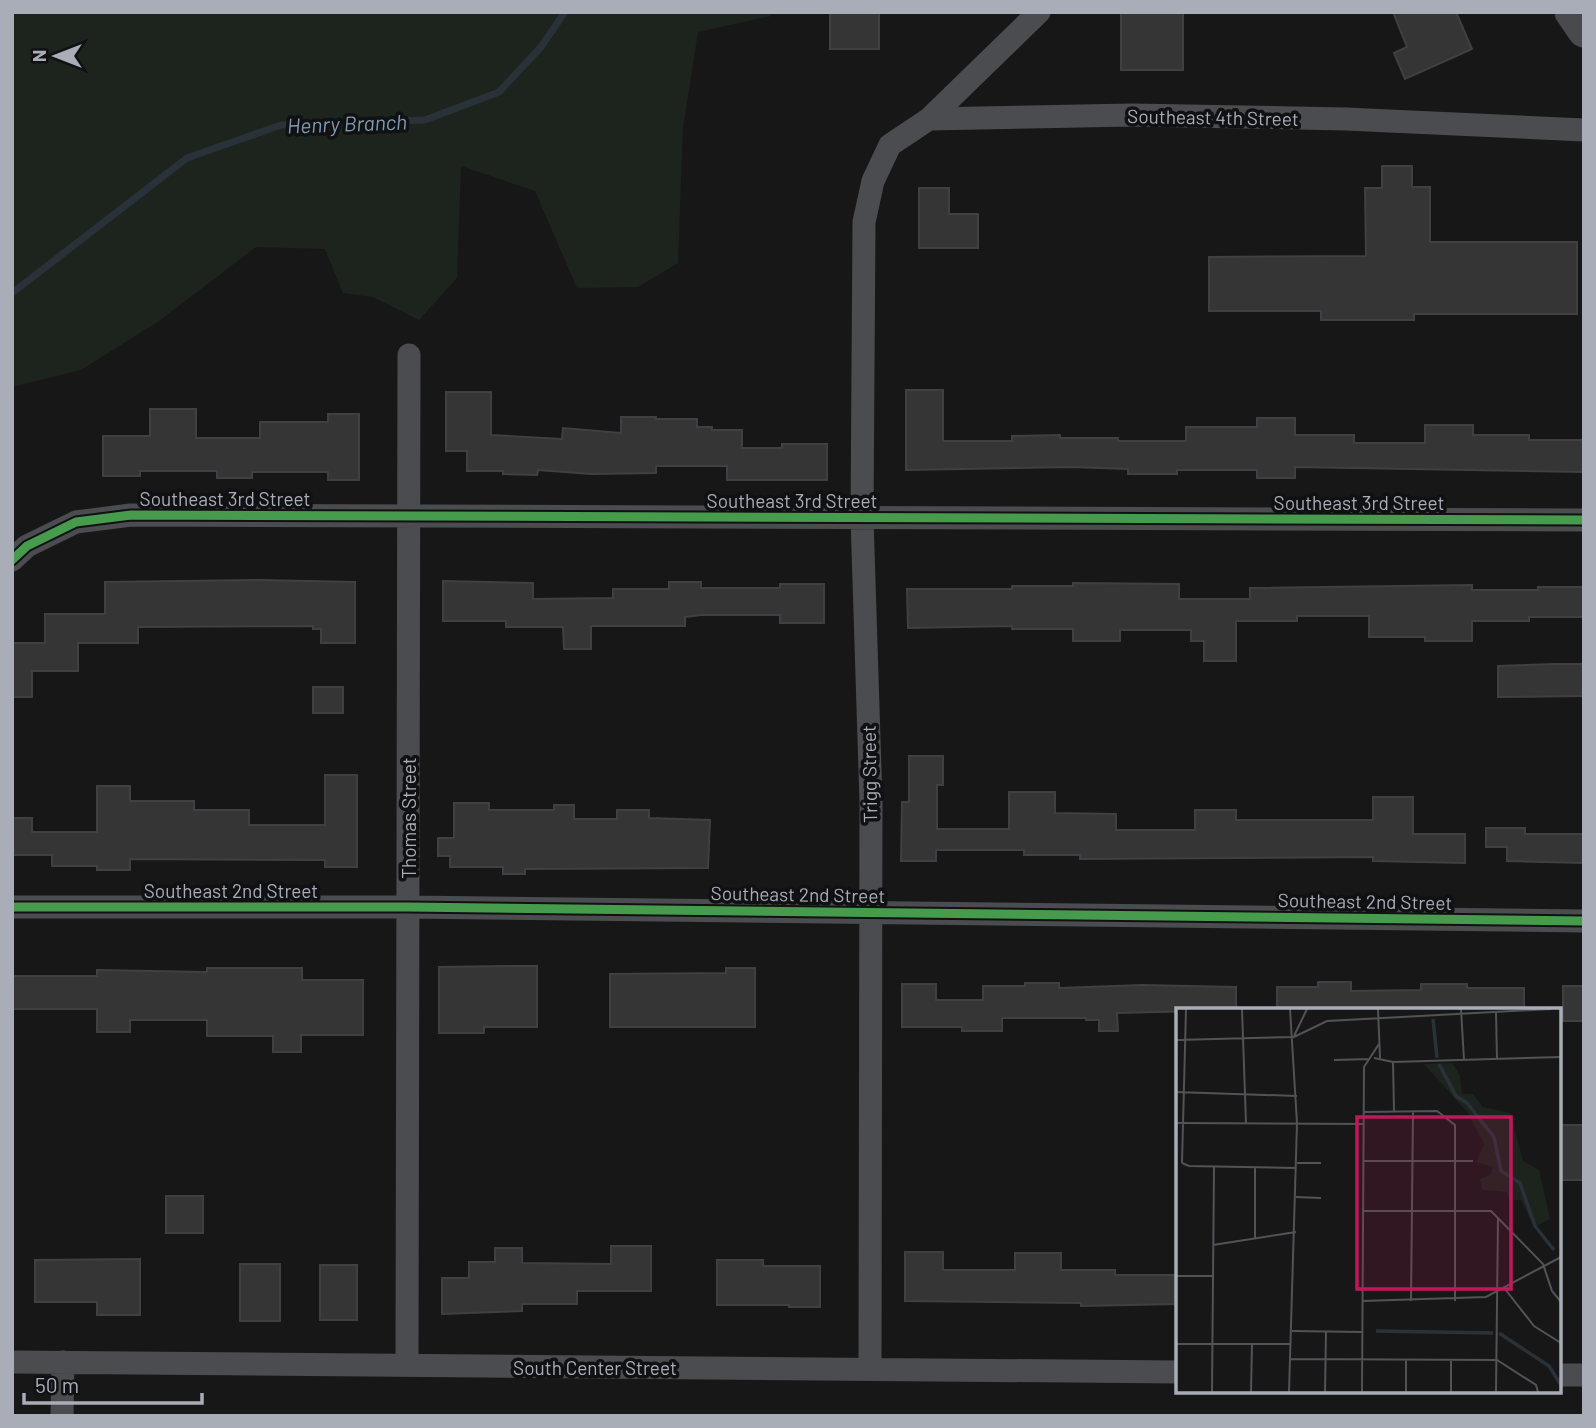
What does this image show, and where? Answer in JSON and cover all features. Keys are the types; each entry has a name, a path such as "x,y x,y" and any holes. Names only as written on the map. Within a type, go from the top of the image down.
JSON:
{"street":[{"path":"929,119 1039,12"},
{"path":"1571,12 1584,31"},
{"name":"Southeast 4th Street","path":"929,119 1132,115 1346,119 1584,130"},
{"name":"Trigg Street","path":"870,1369 871,802 862,518 863,222 873,181 890,145 929,119"},
{"name":"Thomas Street","path":"407,1365 409,355"},
{"name":"Southeast 3rd Street","path":"12,560 27,546 76,522 131,515 1584,520"},
{"name":"Southeast 2nd Street","path":"12,907 408,907 1584,921"},
{"name":"South Center Street","path":"12,1362 1176,1372"},
{"path":"62,1416 63,1362"},
{"path":"1561,1375 1584,1375"}],"shaded area":[{"path":"12,12 771,12 771,16 698,32 683,128 678,263 638,287 577,288 535,191 461,166 457,278 419,320 373,297 343,293 325,249 256,247 159,321 81,370 12,387"}],"building":[{"path":"830,12 879,12 879,49 830,49"},
{"path":"1121,12 1183,12 1183,70 1121,70"},
{"path":"1393,12 1456,12 1472,49 1405,79 1394,53 1407,47"},
{"path":"1382,166 1412,166 1412,187 1430,187 1430,242 1577,242 1577,314 1414,314 1414,320 1321,320 1321,311 1209,311 1209,257 1366,256 1365,188 1382,188"},
{"path":"919,188 949,188 949,214 978,214 978,248 919,248"},
{"path":"906,390 943,390 943,441 1012,441 1012,436 1060,435 1060,438 1118,438 1118,441 1186,441 1186,427 1257,427 1257,418 1295,418 1295,435 1354,435 1354,443 1425,443 1425,425 1473,425 1473,435 1529,435 1529,440 1584,440 1584,472 1295,467 1295,478 1257,478 1257,470 1177,470 1177,474 1128,474 1128,469 1071,467 906,470"},
{"path":"446,392 491,392 491,435 562,439 563,428 621,433 621,417 656,417 697,419 697,427 712,427 712,430 742,430 742,448 782,448 782,444 827,444 827,480 727,480 727,466 656,466 656,473 591,474 538,470 537,475 467,471 467,451 446,451"},
{"path":"150,409 196,409 196,438 260,438 260,422 328,422 328,414 359,414 359,480 328,480 328,472 252,472 252,478 217,478 217,471 140,471 140,476 103,476 103,436 150,436"},
{"path":"443,581 533,583 533,599 613,598 613,589 669,589 669,582 701,582 701,588 780,588 780,584 824,584 824,623 780,623 780,615 701,615 685,617 685,626 591,626 591,649 564,649 563,627 506,627 506,621 443,621"},
{"path":"105,582 355,582 355,643 321,643 321,629 313,629 313,626 138,627 138,643 78,643 78,671 32,671 32,697 12,697 12,643 45,643 45,614 105,614"},
{"path":"1073,583 1179,584 1179,599 1250,599 1250,588 1472,585 1472,590 1538,590 1538,587 1584,587 1584,617 1472,621 1472,641 1425,641 1425,637 1369,637 1369,616 1297,616 1297,621 1236,621 1236,661 1204,661 1204,641 1191,641 1191,630 1120,630 1120,641 1073,641 1073,629 1012,629 1012,626 908,628 907,589 1012,589 1012,586 1073,586"},
{"path":"1584,664 1584,696 1498,697 1498,666"},
{"path":"313,687 343,687 343,713 313,713"},
{"path":"909,756 943,756 943,785 937,785 937,829 1009,829 1009,792 1055,792 1055,813 1116,814 1116,830 1195,830 1195,810 1236,810 1236,820 1373,820 1373,797 1413,797 1413,834 1465,834 1465,863 1373,861 1373,857 1080,859 1080,855 1024,855 1024,850 936,850 936,861 901,861 902,802 909,802"},
{"path":"325,775 357,775 357,867 325,867 325,860 130,859 130,870 97,870 97,866 52,866 52,855 12,855 12,818 32,818 32,832 97,832 97,786 130,786 130,801 194,801 194,810 249,810 249,825 325,825"},
{"path":"454,803 489,803 489,810 554,810 554,805 574,805 574,819 617,819 617,810 649,810 649,818 710,820 708,868 525,869 525,874 503,874 503,867 450,867 450,856 438,856 438,838 454,838"},
{"path":"1486,828 1525,828 1525,834 1584,834 1584,863 1507,861 1507,847 1486,847"},
{"path":"537,966 537,1027 484,1027 484,1033 439,1033 439,967"},
{"path":"207,968 302,968 302,980 363,980 363,1035 301,1035 301,1052 273,1052 273,1036 207,1036 207,1020 130,1020 130,1032 97,1032 97,1009 12,1009 12,976 97,976 97,970 207,972"},
{"path":"726,968 755,968 755,1027 610,1027 610,974 726,973"},
{"path":"1318,982 1351,982 1351,991 1421,990 1421,984 1467,984 1467,988 1524,988 1524,1008 1277,1008 1277,987 1318,987"},
{"path":"1025,983 1059,983 1059,988 1142,985 1236,987 1236,1008 1176,1008 1176,1012 1117,1013 1118,1031 1099,1031 1099,1020 1086,1018 1002,1018 1002,1031 962,1031 962,1027 902,1027 902,984 936,984 936,1000 983,1000 983,986 1025,986"},
{"path":"1563,986 1583,986 1583,1021 1563,1021"},
{"path":"1561,1125 1584,1125 1584,1180 1561,1180"},
{"path":"166,1196 203,1196 203,1233 166,1233"},
{"path":"611,1246 651,1246 651,1291 577,1291 577,1304 522,1304 522,1311 442,1314 442,1278 469,1278 469,1262 495,1262 495,1248 522,1248 522,1263 611,1264"},
{"path":"905,1252 943,1252 943,1270 1015,1270 1015,1253 1061,1253 1061,1270 1115,1270 1115,1275 1176,1275 1176,1304 1081,1306 1081,1303 905,1301"},
{"path":"140,1259 140,1315 97,1315 97,1302 35,1302 35,1260"},
{"path":"717,1260 763,1260 763,1266 820,1266 820,1307 717,1305"},
{"path":"240,1264 280,1264 280,1321 240,1321"},
{"path":"320,1265 357,1265 357,1320 320,1320"}],"waterway":[{"name":"Henry Branch","path":"12,293 187,158 281,125 425,120 499,92 541,47 565,12"}],"cycle path":[{"path":"12,560 27,546 76,522 131,515 1584,520"},
{"path":"12,907 408,907 1584,921"}]}
